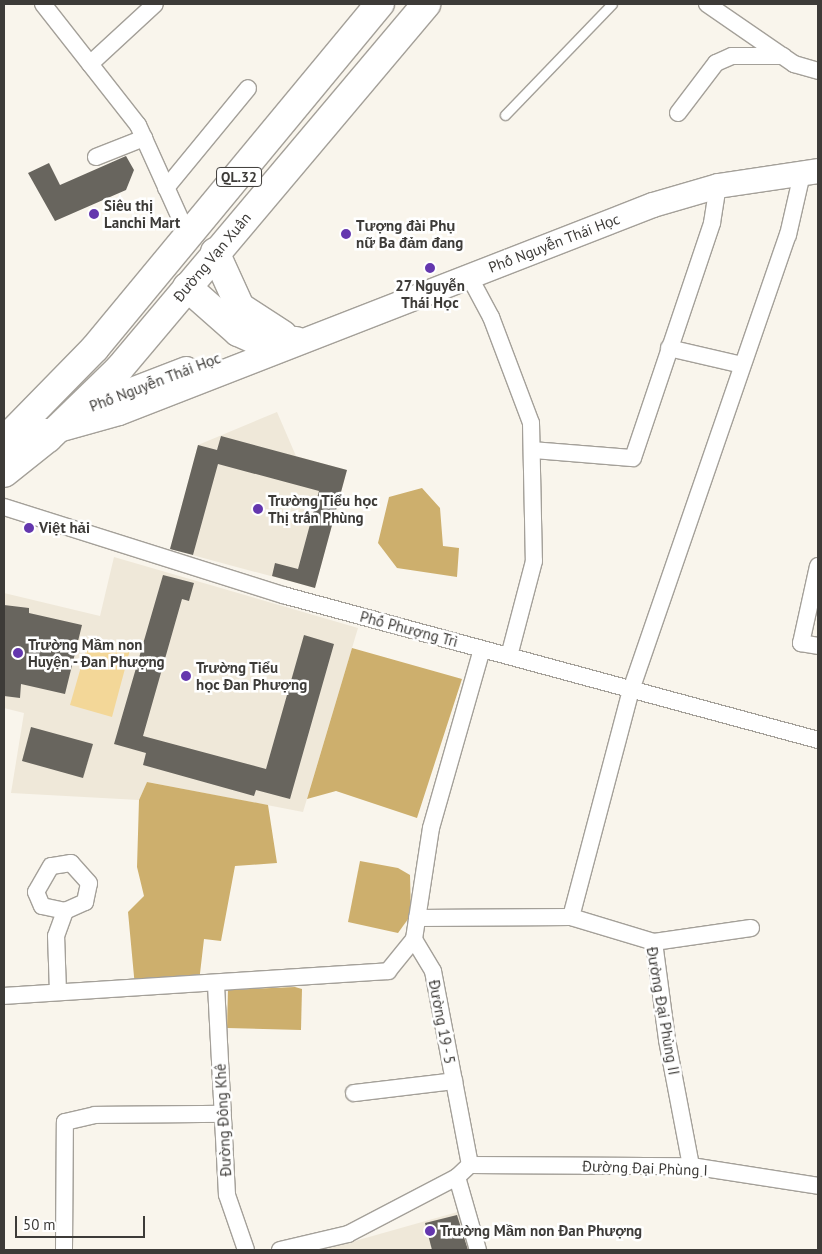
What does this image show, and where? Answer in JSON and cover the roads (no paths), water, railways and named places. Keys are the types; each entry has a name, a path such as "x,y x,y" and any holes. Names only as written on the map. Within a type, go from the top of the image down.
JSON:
{"highway":[{"name":"Đường Vạn Xuân","path":"10,436 53,393 189,238 380,4"},
{"name":"Đường Vạn Xuân","path":"4,473 55,431 86,416 215,252 426,4"},
{"path":"215,252 240,307 257,322 296,341"},
{"path":"187,288 238,332 254,339 296,341"},
{"path":"53,393 86,416"}],"main road":[{"name":"Phố Nguyễn Thái Học","path":"10,436 86,416 296,341 654,205 718,186 812,174"},
{"path":"10,436 55,431"}],"street":[{"path":"43,4 144,138 189,238"},
{"path":"90,64 155,4"},
{"path":"707,4 782,56 818,71"},
{"path":"678,113 716,63 732,56 782,56"},
{"path":"166,188 248,88"},
{"path":"96,157 144,138"},
{"path":"571,917 631,690 742,365 788,235 812,174"},
{"path":"533,450 632,458 712,223 718,186"},
{"path":"469,276 512,372 531,423 534,562 509,656"},
{"path":"669,348 742,365"},
{"name":"Phố Phượng Trì","path":"4,507 283,595 818,740"},
{"path":"818,566 801,643 818,646"},
{"path":"4,996 216,985 388,972 414,938 431,828 482,649"},
{"path":"58,992 56,936 65,912"},
{"name":"Đường Đại Phùng II","path":"417,918 571,917 654,942 667,1040 692,1166"},
{"path":"654,942 751,928"},
{"name":"Đường 19 - 5","path":"414,938 433,972 470,1166"},
{"name":"Đường Đông Khê","path":"216,985 227,1195 246,1250"},
{"path":"354,1093 454,1081"},
{"path":"64,1250 65,1122 94,1115 222,1114"},
{"path":"280,1250 348,1234 457,1177 470,1166"},
{"name":"Đường Đại Phùng I","path":"470,1166 692,1166 818,1186"},
{"path":"457,1177 478,1250"}],"lane":[{"path":"506,115 612,4"}],"place":[{"name":"Siêu thị Lanchi Mart","path":"94,214"},
{"name":"Tượng đài Phụ nữ Ba đảm đang","path":"346,234"},
{"name":"27 Nguyễn Thái Học","path":"430,268"},
{"name":"Trường Tiểu học Thị trấn Phùng","path":"258,509"},
{"name":"Việt hải","path":"29,528"},
{"name":"Trường Mầm non Huyện - Đan Phượng","path":"18,653"},
{"name":"Trường Tiểu học Đan Phượng","path":"186,676"},
{"name":"Trường Mầm non Đan Phượng","path":"430,1231"}]}
